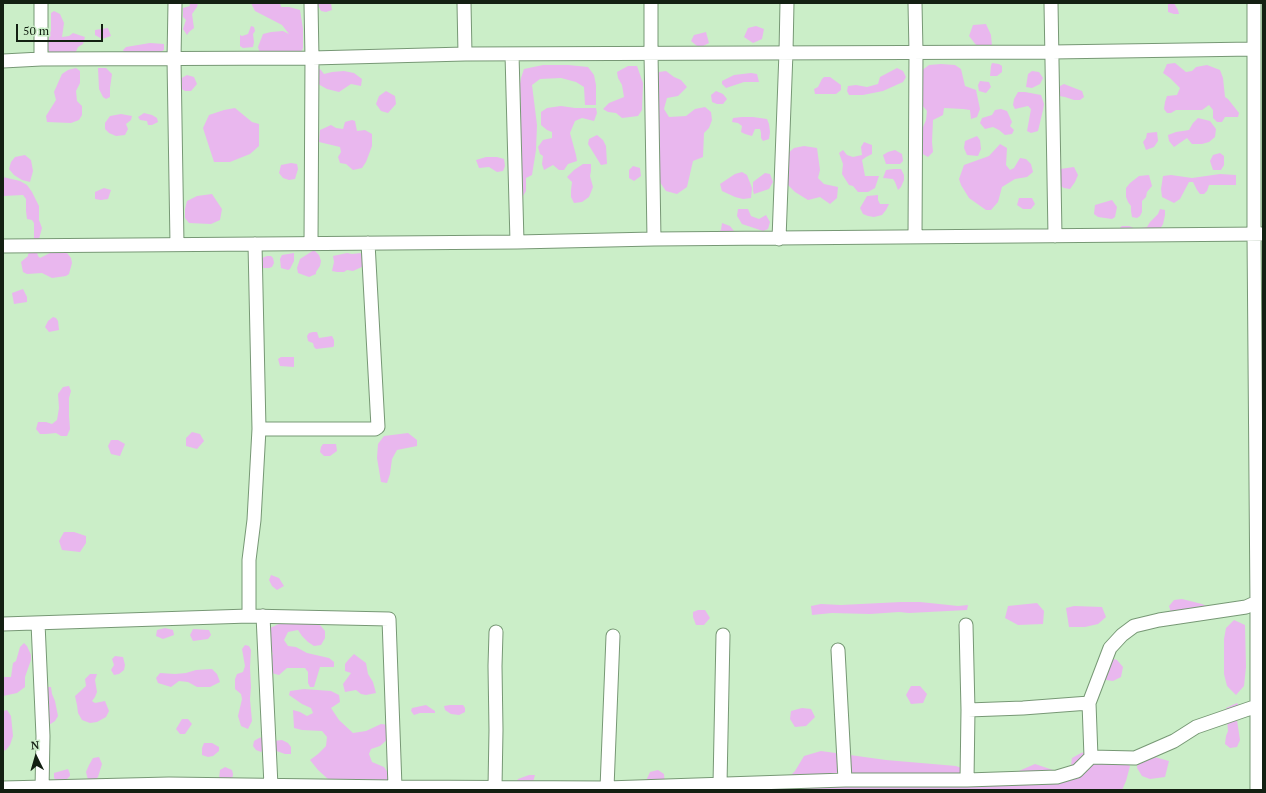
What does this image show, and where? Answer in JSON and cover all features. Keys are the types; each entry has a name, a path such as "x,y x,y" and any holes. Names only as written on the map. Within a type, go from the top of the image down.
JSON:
{"street":[{"path":"41,3 41,59"},
{"path":"175,3 174,59 177,244"},
{"path":"311,3 311,243"},
{"path":"464,3 465,54"},
{"path":"651,3 650,53 654,239"},
{"path":"779,239 787,3"},
{"path":"915,3 915,237"},
{"path":"1051,3 1055,236"},
{"path":"1254,3 1258,234 1257,790"},
{"path":"3,61 41,59 312,58 465,54 1052,52 1254,49"},
{"path":"512,54 516,242"},
{"path":"3,246 1258,234"},
{"path":"260,429 376,429 378,427 368,243"},
{"path":"249,616 249,560 254,520 260,429 255,244"},
{"path":"1091,757 1089,703 1110,648 1122,635 1134,626 1159,620 1246,607 1257,602"},
{"path":"3,624 249,616 389,619 395,788"},
{"path":"263,616 271,786"},
{"path":"38,623 43,736 42,788"},
{"path":"966,626 968,710 967,780"},
{"path":"495,788 496,632"},
{"path":"720,784 723,635"},
{"path":"607,788 613,636"},
{"path":"838,650 845,780"},
{"path":"968,710 1089,703"},
{"path":"3,788 271,786 300,788 574,789 845,780 967,780 1057,777 1077,771 1091,757 1135,758 1174,741 1196,727 1257,706"}],"shaded area":[{"path":"189,3 198,3 192,14 194,28 187,35 183,29 186,20 183,17 183,8 190,6"},
{"path":"251,3 280,3 281,7 289,7 300,10 303,29 303,48 300,54 260,53 258,47 263,34 283,31 289,34 282,25 255,11"},
{"path":"319,3 331,3 332,10 326,12 321,11 318,5"},
{"path":"1168,3 1174,3 1179,14 1168,12"},
{"path":"54,11 60,14 64,23 62,37 69,36 73,33 85,37 83,44 78,47 74,56 50,54 47,47 51,30 51,13"},
{"path":"986,24 991,35 992,46 980,50 969,36 973,25"},
{"path":"251,26 254,27 255,31 253,34 253,47 243,48 240,46 240,35 242,36 248,34"},
{"path":"756,26 764,29 762,39 753,43 744,37 748,28"},
{"path":"108,28 111,36 102,39 95,35 95,30"},
{"path":"706,32 709,43 703,46 697,46 691,41 694,35"},
{"path":"150,43 164,44 164,50 159,53 125,55 123,50 126,47"},
{"path":"992,63 1002,66 1002,72 997,76 990,76"},
{"path":"1175,63 1186,72 1192,71 1196,67 1207,65 1220,70 1223,78 1225,97 1239,113 1238,117 1225,117 1222,122 1217,122 1213,118 1213,110 1209,105 1202,110 1176,110 1171,113 1167,113 1164,109 1167,96 1177,95 1180,88 1163,73 1167,64"},
{"path":"543,65 588,67 594,75 596,85 596,105 585,105 584,87 576,82 561,78 540,79 532,85 537,125 536,150 532,175 526,178 526,191 523,196 519,195 518,157 521,125 520,84 524,69"},
{"path":"929,65 955,65 961,69 965,86 976,90 980,109 977,117 971,119 970,110 944,108 943,115 933,120 933,152 928,157 919,152 918,139 926,120 927,111 922,105 921,71"},
{"path":"628,66 637,66 643,83 642,110 638,116 622,118 616,113 608,112 603,109 609,103 624,97 622,85 618,78 617,72"},
{"path":"76,68 80,71 80,83 76,91 77,101 82,106 82,115 79,120 71,123 47,122 46,116 56,100 54,92 62,74 68,70"},
{"path":"98,68 106,68 112,74 110,97 106,99 103,97 99,89"},
{"path":"897,68 903,71 906,77 903,82 883,91 863,95 849,95 847,91 848,86 856,85 867,87 878,84 880,77"},
{"path":"320,69 324,74 344,71 354,73 362,79 361,86 351,84 339,92 327,89 318,84 313,70"},
{"path":"666,71 681,80 687,87 678,96 667,98 664,109 669,117 686,116 695,109 705,107 711,112 712,120 709,128 704,133 703,157 693,161 687,187 677,194 666,191 659,181 655,77 659,72"},
{"path":"1032,71 1039,72 1043,78 1040,84 1032,88 1026,87 1028,74"},
{"path":"751,73 757,74 759,82 744,82 726,88 722,84 722,81 734,75"},
{"path":"187,75 194,77 197,84 191,91 185,91 180,88 178,80"},
{"path":"824,77 830,77 841,85 841,90 836,94 815,94 814,89 818,87"},
{"path":"980,81 989,82 991,87 986,93 979,91 978,85"},
{"path":"1064,84 1082,91 1084,97 1080,100 1074,100 1059,96 1058,89"},
{"path":"386,91 395,96 396,104 388,113 381,111 376,104 379,96"},
{"path":"716,91 723,94 727,99 723,104 712,102 711,95"},
{"path":"1018,92 1041,95 1044,104 1038,131 1031,133 1027,131 1031,109 1028,106 1015,109 1013,105 1014,99"},
{"path":"561,106 596,108 597,113 594,121 582,118 575,121 570,133 577,161 568,164 564,170 559,170 553,165 544,170 542,164 543,156 540,154 538,147 543,140 552,138 552,132 541,125 541,112 547,108"},
{"path":"235,108 252,122 259,124 259,146 250,154 230,162 214,162 203,128 209,115"},
{"path":"1001,109 1007,111 1012,122 1010,126 1014,130 1012,134 1005,135 993,127 985,129 980,123 982,118 992,115 995,110"},
{"path":"144,113 157,118 158,122 148,125 147,121 140,120 138,117"},
{"path":"121,114 132,116 131,120 126,124 128,129 125,135 116,136 109,133 105,129 105,123 110,116"},
{"path":"742,117 767,119 770,132 769,139 763,141 761,138 760,129 755,129 752,136 741,132 742,126 738,123 732,122 733,118"},
{"path":"1198,118 1210,121 1216,129 1215,137 1209,142 1202,144 1192,144 1187,138 1174,147 1169,141 1168,135 1189,130"},
{"path":"352,120 355,121 357,131 365,130 372,134 372,146 366,162 362,168 353,170 346,164 340,163 338,157 341,152 340,147 319,142 320,130 331,125 336,128 343,129 345,122"},
{"path":"1157,132 1158,141 1154,147 1146,150 1143,142 1147,133"},
{"path":"597,135 603,140 606,146 607,164 601,165 588,144 589,139"},
{"path":"977,136 980,140 981,149 978,156 967,155 964,148 965,141"},
{"path":"864,142 872,145 872,154 862,160 865,176 879,176 875,188 868,192 858,192 853,186 849,185 842,174 843,164 839,153 843,150 847,155 853,157 862,155 861,147"},
{"path":"1000,144 1007,148 1006,165 1010,170 1014,168 1020,158 1026,159 1031,164 1033,172 1027,177 1015,179 1002,187 998,202 991,210 986,210 969,198 959,179 964,165 989,156"},
{"path":"804,146 817,148 820,170 818,178 824,184 838,187 837,198 830,204 820,197 808,200 795,192 786,183 786,155 794,148"},
{"path":"895,150 902,154 903,161 900,164 886,164 883,155"},
{"path":"1220,153 1224,156 1224,165 1221,170 1213,170 1210,161 1213,155"},
{"path":"25,155 31,160 33,171 30,182 22,180 14,175 9,169 11,162 15,157"},
{"path":"486,157 497,157 504,159 505,166 503,171 497,172 489,167 479,168 476,160"},
{"path":"291,163 297,164 298,169 295,179 289,180 283,178 279,173 281,165"},
{"path":"583,164 591,164 590,176 593,187 589,197 582,202 574,203 571,197 572,182 567,177"},
{"path":"633,166 640,168 641,176 634,181 629,178 629,170"},
{"path":"1074,167 1078,175 1070,189 1059,185 1060,169"},
{"path":"901,169 904,175 904,180 898,190 893,179 883,178 886,170"},
{"path":"742,172 747,175 752,188 751,198 743,199 722,191 720,184 735,174"},
{"path":"765,173 770,174 773,182 769,189 754,194 753,182"},
{"path":"1220,174 1236,175 1236,185 1209,185 1204,194 1200,194 1193,182 1189,182 1180,199 1174,203 1162,197 1161,189 1163,176 1171,175 1192,178"},
{"path":"1149,175 1152,186 1142,201 1142,212 1137,218 1132,217 1131,206 1126,197 1126,188 1139,176"},
{"path":"3,177 20,181 27,185 32,192 39,206 39,220 42,228 39,244 34,246 34,223 32,220 27,219 26,199 23,195 3,196"},
{"path":"104,188 111,190 108,199 95,199 95,192"},
{"path":"212,194 222,209 220,220 211,224 189,223 185,218 187,201 197,196"},
{"path":"878,195 880,204 889,204 886,210 882,215 874,217 863,214 860,208 867,196"},
{"path":"1019,198 1032,198 1035,204 1031,209 1023,209 1017,205"},
{"path":"1112,200 1117,207 1115,217 1112,219 1098,217 1094,214 1095,205"},
{"path":"738,209 748,209 751,216 759,219 766,215 770,222 768,229 763,231 742,224 737,216"},
{"path":"1160,209 1165,210 1165,215 1163,224 1159,231 1116,231 1122,226 1129,226 1136,229 1147,227 1158,214"},
{"path":"722,223 730,226 734,231 733,236 718,232 721,230"},
{"path":"61,250 67,253 71,258 72,263 69,274 66,276 52,278 42,273 27,274 23,272 21,262 31,252 37,252 40,258 52,252"},
{"path":"314,250 319,255 321,261 316,274 309,277 298,273 297,268 300,259"},
{"path":"294,253 294,261 290,269 288,270 281,268 280,259 282,255"},
{"path":"347,253 363,253 364,266 353,271 332,271 334,262 333,256"},
{"path":"271,256 273,258 274,263 272,267 260,268 257,260"},
{"path":"23,289 27,297 27,302 14,304 12,293"},
{"path":"53,317 58,321 59,330 49,332 45,327 48,321"},
{"path":"317,332 319,338 332,336 334,346 316,349 313,343 308,341 307,336 309,333"},
{"path":"281,357 294,357 294,367 280,366 278,359"},
{"path":"69,386 71,391 69,398 70,429 67,436 61,436 56,433 40,434 36,429 38,422 52,424 57,420 59,408 58,394 63,387"},
{"path":"192,432 200,434 204,441 197,449 186,446 186,438"},
{"path":"408,433 417,440 417,446 397,450 392,459 387,483 381,482 377,458 378,444 384,436"},
{"path":"111,440 118,440 125,444 120,456 111,454 108,446"},
{"path":"323,444 336,444 337,451 330,456 324,456 320,452"},
{"path":"64,532 74,532 86,536 86,543 80,552 62,550 59,541"},
{"path":"271,575 279,578 284,586 277,590 272,586 269,580"},
{"path":"1182,599 1209,607 1172,616 1169,606 1174,600"},
{"path":"920,602 958,606 968,605 967,610 870,614 832,613 812,615 811,606 821,604 841,605"},
{"path":"1037,603 1044,611 1043,624 1018,625 1005,618 1008,606"},
{"path":"1074,606 1102,607 1106,617 1098,624 1085,627 1069,627 1066,608"},
{"path":"705,610 710,618 704,625 696,625 693,612"},
{"path":"308,620 320,625 325,631 325,638 321,645 314,646 302,636 298,630 288,632 284,640 288,646 296,647 307,653 329,658 334,662 334,667 320,667 314,687 310,687 308,683 308,672 305,668 287,668 279,675 264,671 267,659 273,654 270,649 268,629 285,621"},
{"path":"1234,620 1245,625 1246,667 1244,686 1236,695 1227,686 1224,674 1224,639 1226,628"},
{"path":"165,628 173,630 174,635 163,639 156,636 157,630"},
{"path":"193,629 209,630 211,635 208,639 193,641 190,635"},
{"path":"24,643 31,655 31,660 25,677 25,687 17,693 3,696 3,677 11,677 13,663 16,661 20,647"},
{"path":"245,645 249,646 251,650 250,699 252,721 248,729 241,726 238,716 242,699 241,694 235,689 235,679 237,674 243,672 245,666 242,649"},
{"path":"354,654 366,663 368,674 373,682 376,693 366,695 361,694 356,690 345,692 343,684 351,673 345,671 345,664"},
{"path":"115,656 123,657 125,665 124,670 119,674 114,675 111,670 114,665 112,659"},
{"path":"1108,657 1117,660 1123,667 1121,677 1113,681 1106,680 1100,673"},
{"path":"212,669 217,674 220,682 210,687 197,687 188,682 179,681 171,687 158,683 156,678 160,673 175,674"},
{"path":"90,674 97,674 95,680 97,692 92,701 95,703 105,701 109,711 106,717 97,722 90,723 82,720 78,713 75,696 86,686 85,679"},
{"path":"911,686 920,686 927,694 923,703 911,704 906,695"},
{"path":"45,687 51,687 58,716 55,721 49,725 41,726 36,722 37,708"},
{"path":"304,689 331,691 339,695 340,702 331,708 339,720 353,733 366,731 381,724 389,725 390,737 380,746 371,749 369,754 372,762 384,767 388,773 388,782 370,786 367,779 342,787 328,779 318,770 310,760 326,746 327,737 322,731 294,728 293,710 307,716 313,713 311,708 289,695 290,691"},
{"path":"1237,703 1242,709 1237,720 1240,740 1237,747 1230,748 1225,744 1228,731 1226,708"},
{"path":"426,705 435,711 435,713 420,713 414,715 411,711 412,708"},
{"path":"463,705 465,712 459,715 451,714 445,710 444,706"},
{"path":"802,708 811,709 815,717 806,726 795,727 790,719 791,711"},
{"path":"7,710 11,716 13,736 10,745 3,751 3,711"},
{"path":"182,719 188,719 192,724 185,734 180,734 176,729"},
{"path":"267,736 274,741 282,740 288,743 291,747 291,754 285,754 266,748 261,752 256,750 253,746 254,741"},
{"path":"204,743 212,743 219,747 219,751 213,756 208,757 202,755"},
{"path":"1092,750 1107,751 1117,756 1130,766 1122,790 784,790 783,783 795,771 804,756 821,751 886,760 956,766 977,774 1014,773 1035,764 1062,773 1070,773 1072,758 1081,753"},
{"path":"1151,756 1169,761 1165,777 1150,779 1142,776 1137,768 1138,758"},
{"path":"99,757 102,764 98,777 95,780 88,780 86,772 89,765 93,758"},
{"path":"225,767 232,770 232,780 219,779 220,770"},
{"path":"68,769 70,776 63,783 58,782 54,778 54,773"},
{"path":"658,770 664,774 665,786 645,783 650,772"},
{"path":"529,775 535,775 533,782 520,785 517,781 518,779"}]}
